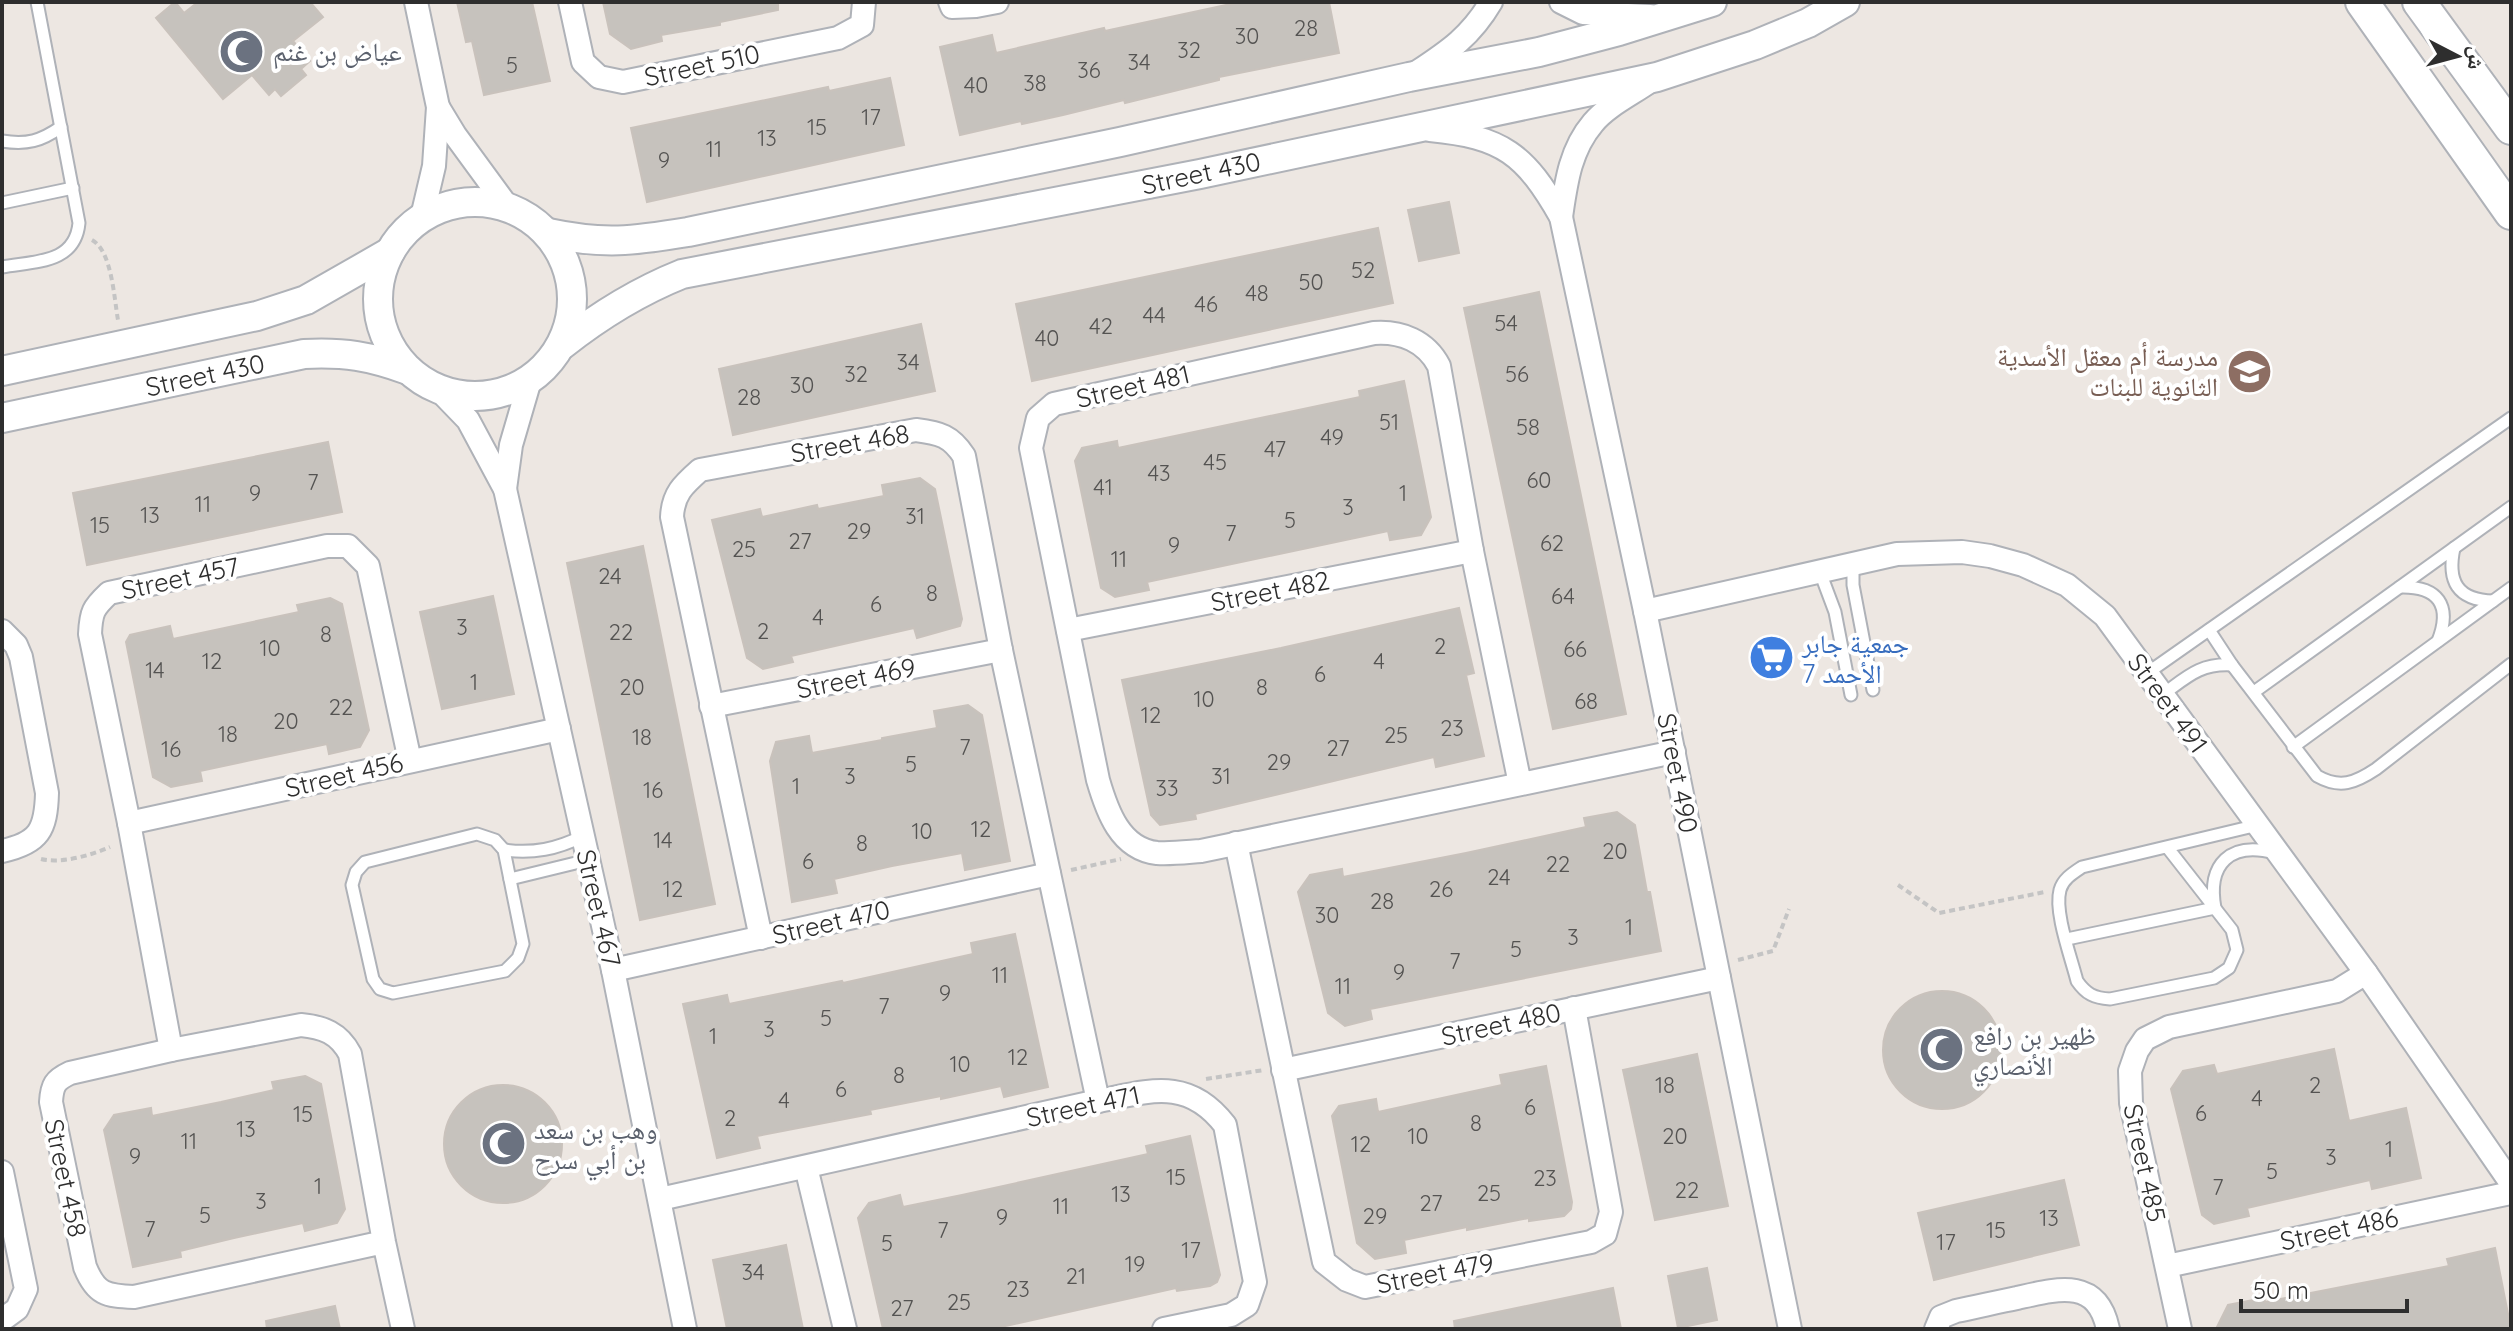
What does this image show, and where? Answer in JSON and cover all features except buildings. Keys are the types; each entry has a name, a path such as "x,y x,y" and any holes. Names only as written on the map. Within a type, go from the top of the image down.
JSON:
{"main road":[{"path":"2362,2 2511,213"},
{"path":"2419,2 2511,128"}],"street":[{"path":"416,2 438,107 434,166 422,217"},
{"name":"Street 510","path":"570,2 583,62 599,77 623,82 838,38 862,25 864,2"},
{"path":"950,2 952,7 997,2"},
{"path":"1409,77 1455,47 1473,29 1491,2"},
{"path":"1561,2 1583,13 1667,17"},
{"name":"Street 430","path":"548,233 603,242 637,241 688,232 1120,142 1409,77 1539,52 1712,2"},
{"name":"Street 430","path":"562,345 590,322 640,291 682,274 1417,129 1657,77 1755,45 1808,23 1845,2"},
{"name":"Street 490","path":"1561,217 1568,170 1578,146 1594,121 1657,77"},
{"path":"438,107 507,206"},
{"name":"Street 490","path":"1417,129 1464,134 1498,145 1524,162 1561,217 1645,611 1790,1329"},
{"path":"478,201 507,206 529,217 548,233 570,275 573,299 570,322 562,345 553,358 530,380 501,393 470,397 439,390 408,370 392,350 382,326 378,301 381,276 390,252 399,239 422,217 448,205 478,201"},
{"name":"Street 430","path":"2,371 257,316 306,300 390,252"},
{"name":"Street 481","path":"1141,847 1129,843 1108,812 1098,780 1031,448 1038,418 1054,404 1374,333 1394,332 1417,342 1433,354 1439,366 1472,551 1520,784"},
{"name":"Street 430","path":"2,418 304,354 338,352 368,356 408,370"},
{"name":"Street 467","path":"505,489 511,445 530,380"},
{"name":"Street 467","path":"439,390 468,420 505,489 613,970 685,1329"},
{"name":"Street 468","path":"761,938 672,517 673,501 681,486 700,470 916,430 942,433 954,442 964,456 1001,650 1098,1101"},
{"name":"Street 457","path":"171,1050 131,831 90,634 91,615 109,593 327,546 348,546 368,566 410,761"},
{"name":"Street 482","path":"1068,630 1472,551"},
{"name":"Street 491","path":"1645,611 1897,554 1962,552 1990,556 2023,565 2067,585 2105,616 2366,973 2511,1183"},
{"path":"2,631 16,645 21,657 47,793 41,832 24,845 5,851"},
{"name":"Street 469","path":"711,706 1001,650"},
{"name":"Street 456","path":"131,831 410,761 559,729"},
{"path":"1141,847 1155,853 1201,851 1674,752"},
{"name":"Street 479","path":"1236,843 1324,1262 1347,1280 1365,1287 1591,1242 1605,1234 1611,1212 1574,1008"},
{"name":"Street 470","path":"613,970 1049,874"},
{"name":"Street 480","path":"1283,1070 1574,1008 1717,972"},
{"name":"Street 485","path":"2180,1329 2131,1103 2130,1071 2137,1051 2145,1039 2169,1027 2308,999 2337,991 2366,973"},
{"name":"Street 458","path":"384,1242 134,1297 113,1297 99,1291 91,1283 85,1267 51,1102 51,1088 58,1079 70,1073 301,1025 318,1027 343,1041 350,1054 403,1329"},
{"name":"Street 471","path":"660,1199 1098,1101 1151,1091 1189,1094 1211,1106 1225,1125 1255,1282 1247,1305 1231,1315 1164,1329"},
{"path":"806,1167 845,1329"},
{"path":"2,1172 26,1289 17,1309 2,1320"},
{"name":"Street 486","path":"2167,1266 2511,1193"},
{"path":"1936,1329 1941,1317 1956,1311 2059,1289 2092,1297 2105,1313 2108,1329"}],"lane":[{"path":"2,267 63,255 78,236 73,188 37,2"},
{"path":"2,141 30,144 45,139 61,127"},
{"path":"2,203 73,188"},
{"path":"2146,674 2511,418"},
{"path":"2254,692 2511,507"},
{"path":"2454,548 2450,565 2457,586 2472,599 2493,601"},
{"path":"1853,564 1853,585 1873,690"},
{"path":"1820,572 1835,612 1851,695"},
{"path":"2400,587 2423,589 2441,603 2445,625 2438,641"},
{"path":"2293,747 2511,588"},
{"path":"2209,630 2317,776 2345,785 2359,780 2511,664"},
{"path":"2162,696 2200,668 2215,664 2232,665"},
{"path":"2167,847 2232,930 2237,950 2229,968 2214,978 2110,999 2095,998 2083,991 2077,981 2059,908 2060,889 2069,875 2082,867 2259,825"},
{"path":"477,834 495,840 504,850 510,879 523,944 518,958 505,971 393,993 380,989 373,979 352,885 356,872 365,862 477,834"},
{"path":"504,850 551,849 583,836"},
{"path":"2215,908 2212,887 2219,867 2235,852 2256,848 2279,854"},
{"path":"510,879 588,860"},
{"path":"2067,939 2215,908"}],"path":[{"path":"78,236 98,242 106,255 123,346"},
{"path":"5,851 50,861 97,853 131,831"},
{"path":"1049,874 1116,861 1141,847"},
{"path":"1898,885 1939,913 2060,889"},
{"path":"1717,972 1773,951 1789,909"},
{"path":"1195,1082 1253,1070 1283,1070"}],"place":[{"name":"عياض بن غنم","path":"242,51"},
{"name":"مدرسة أم معقل الأسدية الثانوية للبنات","path":"2249,371"},
{"name":"جمعية جابر الأحمد 7","path":"1771,658"},
{"name":"ظهير بن رافع الأنصاري","path":"1942,1050"},
{"name":"وهب بن سعد بن أبي سرح","path":"503,1144"}]}
